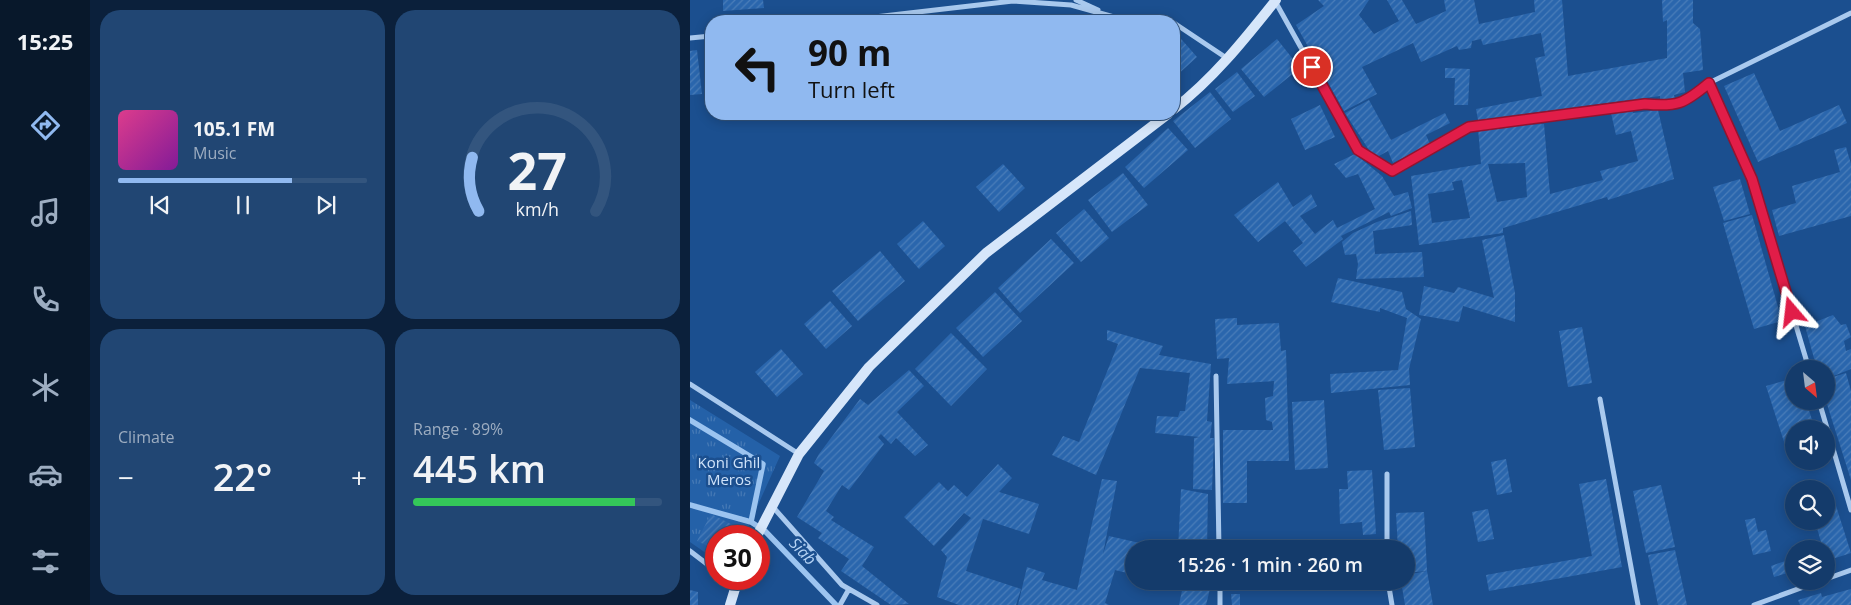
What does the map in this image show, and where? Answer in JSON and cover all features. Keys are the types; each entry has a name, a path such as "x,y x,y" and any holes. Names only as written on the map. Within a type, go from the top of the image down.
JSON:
{"main road":[{"path":"1180,104 1229,60 1276,0"},
{"path":"763,525 799,454 869,367 986,253 1160,120"},
{"path":"730,605 735,590"}],"street":[{"path":"1076,0 1110,15"},
{"path":"1276,0 1358,150 1392,171 1469,127 1645,104 1669,106 1690,99 1709,83 1851,13"},
{"path":"892,15 1013,1 1072,5 1107,15"},
{"path":"1180,27 1229,60"},
{"path":"690,38 705,37"},
{"path":"1709,83 1752,179 1806,360"},
{"path":"1216,376 1219,540"},
{"path":"690,384 799,454"},
{"path":"1600,399 1638,605"},
{"path":"1822,410 1851,510"},
{"path":"1387,474 1387,540"},
{"path":"772,507 842,585 876,605"},
{"path":"690,551 705,563"},
{"path":"1835,576 1851,570"},
{"path":"840,605 849,589"},
{"path":"1220,590 1220,605"},
{"path":"1390,590 1392,605"},
{"path":"1754,605 1795,590"}],"green space":[{"name":"Koni Ghil Meros","path":"690,400 780,456 749,525 705,525 705,552 690,542"}],"building":[{"path":"723,0 763,0 764,8 723,11"},
{"path":"1318,0 1369,0 1359,15 1374,34 1399,21 1387,0 1402,0 1416,24 1446,11 1444,0 1474,0 1479,24 1535,12 1534,0 1562,0 1568,76 1667,58 1667,20 1663,22 1662,0 1693,0 1693,23 1700,29 1703,70 1683,73 1685,92 1674,95 1675,99 1660,101 1660,96 1478,120 1476,109 1542,96 1535,58 1545,56 1541,33 1483,45 1481,39 1472,41 1471,48 1459,50 1457,46 1421,62 1413,43 1362,67 1377,94 1344,111 1296,25 1324,6"},
{"path":"1180,38 1197,57 1180,73"},
{"path":"1277,39 1300,68 1264,97 1241,69"},
{"path":"697,50 702,94 690,95 690,51"},
{"path":"1445,68 1470,69 1468,105 1454,105 1455,78 1445,78"},
{"path":"1237,72 1255,96 1233,112 1215,89"},
{"path":"1754,73 1780,131 1839,105 1847,123 1758,162 1724,86"},
{"path":"1210,92 1231,119 1195,148 1173,121 1180,120 1180,116"},
{"path":"1369,100 1391,140 1445,113 1450,123 1426,135 1430,144 1393,163 1388,151 1377,157 1369,150 1345,113"},
{"path":"1320,105 1335,137 1305,150 1291,119"},
{"path":"1632,109 1633,113 1658,110 1674,179 1608,200 1607,197 1503,228 1503,233 1419,245 1411,176 1481,164 1478,128 1544,124 1550,194 1603,180 1600,171 1638,161 1631,131 1616,135 1611,113","holes":["1525,163 1527,197 1497,202 1488,164","1462,180 1470,218 1432,223 1428,194 1454,190 1452,182"]},
{"path":"1168,128 1188,150 1144,188 1125,167"},
{"path":"1846,147 1851,164 1851,216 1779,236 1772,210 1796,203 1792,186 1840,172 1834,150"},
{"path":"1355,154 1382,176 1394,196 1408,192 1412,208 1391,216 1389,212 1341,236 1343,239 1306,267 1293,251 1303,243 1285,221 1258,242 1234,215 1278,182 1293,207 1311,194 1317,206 1300,216 1315,234 1333,220 1337,228 1375,209 1358,174 1346,178 1334,164"},
{"path":"1003,164 1025,188 999,212 976,187"},
{"path":"1123,173 1148,205 1112,232 1088,200"},
{"path":"1740,179 1750,214 1724,221 1713,187"},
{"path":"1084,209 1109,238 1081,262 1056,233"},
{"path":"1411,211 1412,225 1373,231 1375,254 1422,252 1424,277 1356,279 1358,264 1356,254 1345,255 1342,242 1353,233 1377,222"},
{"path":"1752,215 1782,321 1754,329 1723,223"},
{"path":"923,221 945,246 919,269 897,244"},
{"path":"1504,235 1515,293 1515,322 1463,306 1459,322 1419,315 1424,286 1454,293 1458,287 1494,298 1482,240"},
{"path":"1051,239 1074,263 1020,313 998,288"},
{"path":"880,251 905,281 858,321 832,291"},
{"path":"1338,278 1402,292 1406,309 1421,319 1409,369 1410,385 1331,393 1330,374 1398,370 1407,318 1380,308 1380,312 1331,302"},
{"path":"995,292 1022,321 983,357 956,328"},
{"path":"830,301 852,326 826,349 804,324"},
{"path":"1833,315 1841,325 1846,324 1851,337 1844,341 1846,351 1851,349 1851,369 1835,375 1835,360 1814,360 1805,326"},
{"path":"1237,318 1237,325 1279,323 1281,351 1286,350 1289,461 1247,461 1247,503 1223,503 1223,430 1273,430 1272,422 1266,420 1265,398 1273,396 1274,381 1227,384 1229,358 1217,359 1215,319"},
{"path":"1582,327 1592,383 1568,387 1559,331"},
{"path":"1107,330 1163,346 1159,355 1211,364 1207,421 1212,422 1210,438 1214,438 1212,490 1193,489 1194,438 1200,437 1155,433 1157,416 1178,417 1180,411 1185,411 1190,373 1140,368 1096,475 1052,455 1063,436 1079,442 1118,344 1107,340"},
{"path":"951,333 987,369 951,406 915,369"},
{"path":"781,349 803,374 777,397 755,372"},
{"path":"909,370 924,386 897,412 928,445 915,456 896,438 891,444 881,434 878,437 884,444 849,490 842,485 826,511 834,517 831,520 874,547 862,566 909,604 891,605 841,571 849,559 818,538 822,533 797,517 824,471 814,463 860,399 868,405"},
{"path":"1846,373 1851,391 1851,480 1835,429 1835,420 1832,420 1829,410 1835,410 1835,376"},
{"path":"1785,381 1785,410 1809,410 1812,420 1785,420 1785,445 1766,386"},
{"path":"1410,388 1415,447 1384,450 1378,390"},
{"path":"1324,400 1328,468 1295,470 1292,402"},
{"path":"1506,459 1512,492 1497,495 1491,462"},
{"path":"998,464 1012,478 999,492 1039,504 1029,534 983,519 966,571 1021,589 1016,605 959,605 937,597 947,557 941,550 971,518 964,513 934,546 904,517 939,482 948,491 954,485 967,497"},
{"path":"1372,470 1376,534 1363,535 1362,522 1340,524 1339,489 1348,489 1347,471"},
{"path":"1102,479 1117,481 1103,554 1109,536 1127,540 1125,540 1125,572 1115,570 1105,603 1109,605 1018,605 1027,567 1045,573 1042,580 1077,590"},
{"path":"1606,479 1622,567 1489,591 1486,575 1592,556 1579,484"},
{"path":"1661,485 1675,547 1646,553 1633,491"},
{"path":"1181,489 1208,494 1207,540 1178,540"},
{"path":"1835,503 1851,553 1835,558 1835,540 1820,540 1818,530 1835,530"},
{"path":"1488,509 1494,539 1478,542 1472,512"},
{"path":"1424,512 1427,571 1415,572 1415,540 1398,540 1396,513"},
{"path":"711,514 733,525 705,525"},
{"path":"1755,518 1758,532 1766,530 1771,551 1753,555 1745,520"},
{"path":"705,526 705,545 697,541"},
{"path":"1675,550 1687,605 1658,605 1648,555"},
{"path":"1785,561 1785,574 1774,577 1771,566"},
{"path":"1427,571 1433,605 1405,605 1402,590 1415,590 1415,573"},
{"path":"1851,589 1851,605 1800,605 1798,600 1821,593 1822,597"},
{"path":"690,590 698,592 698,605 690,605"},
{"path":"1182,590 1210,590 1206,605 1179,605"},
{"path":"1231,594 1240,594 1240,605 1232,605"}],"waterway":[{"path":"690,420 763,464 751,522"},
{"name":"Siab","path":"690,505 751,522 765,531 836,605"}],"route":[{"path":"1312,67 1358,150 1392,171 1469,127 1645,104 1669,106 1690,99 1709,83 1752,179 1792,312"}]}
